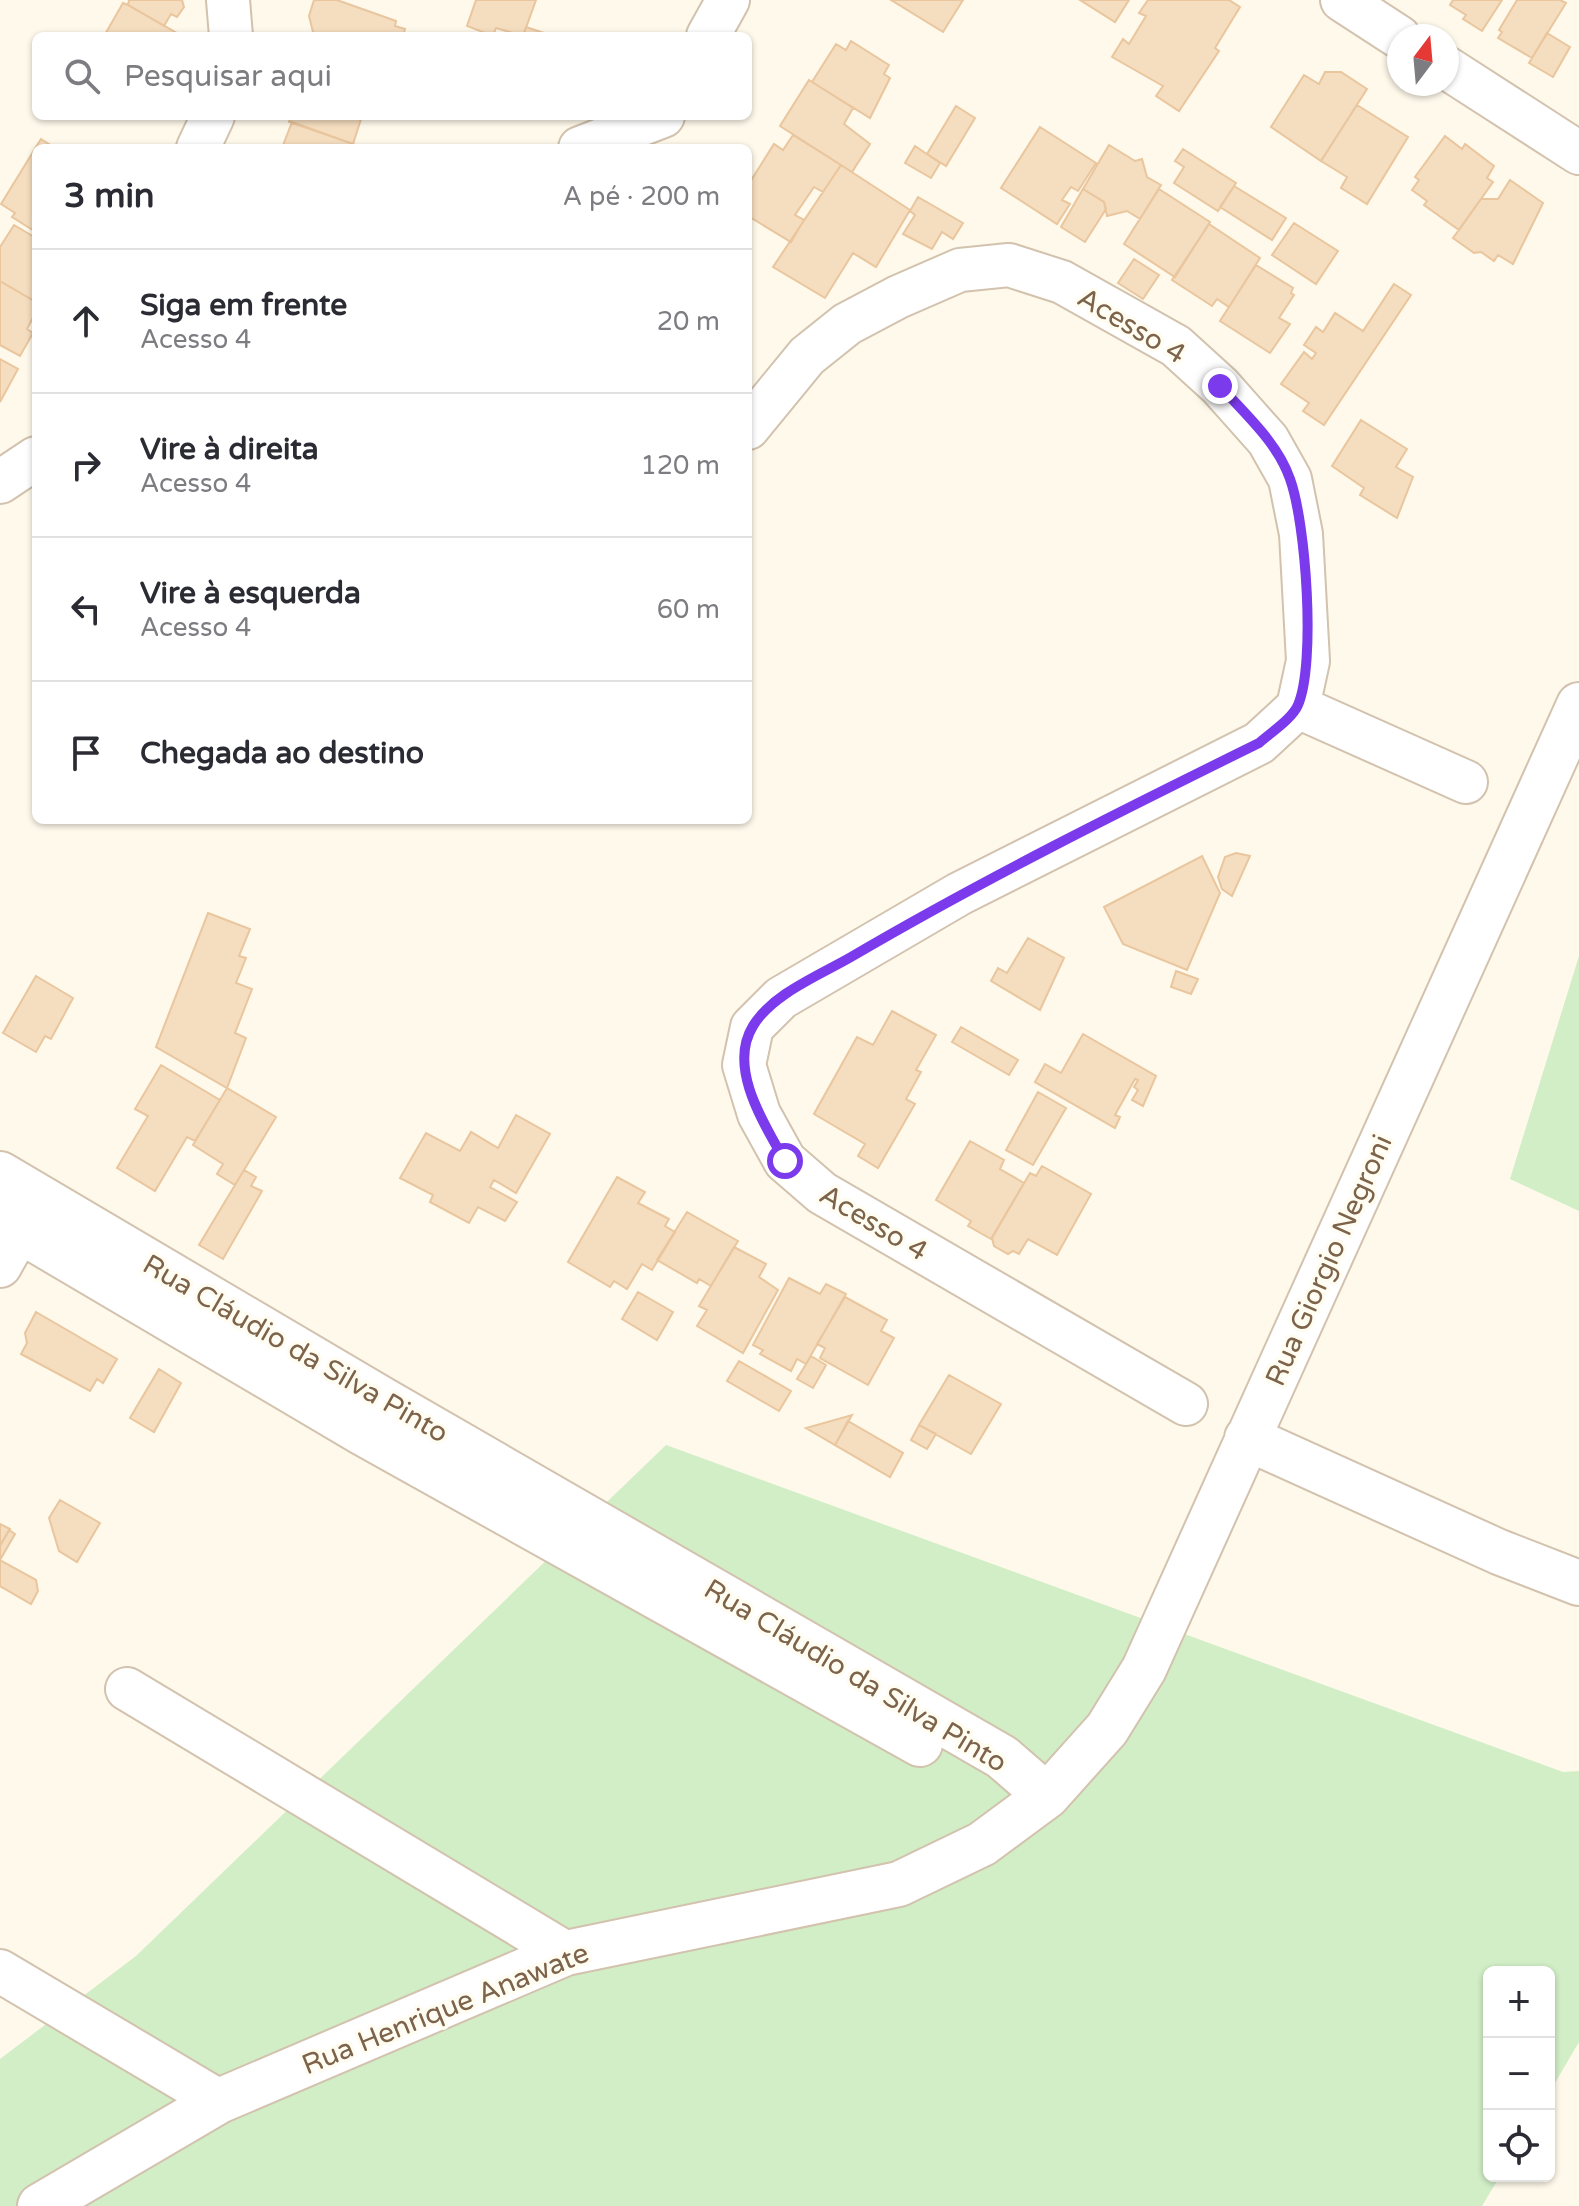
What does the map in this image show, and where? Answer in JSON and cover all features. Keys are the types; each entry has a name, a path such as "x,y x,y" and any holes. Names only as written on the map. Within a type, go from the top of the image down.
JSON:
{"street":[{"path":"228,0 231,32"},
{"path":"1342,0 1387,29"},
{"path":"1459,76 1579,153"},
{"path":"200,144 211,120"},
{"path":"591,144 654,120"},
{"path":"666,120 674,144"},
{"name":"Acesso 4","path":"752,423 807,356 847,324 960,270 1009,265 1062,282 1176,346 1220,386 1276,453 1290,479 1301,534 1308,661 1298,707 1259,743 959,894 781,998 752,1027 744,1065 759,1114 785,1161 822,1193 1186,1404"},
{"path":"0,482 32,462"},
{"name":"Rua Giorgio Negroni","path":"1047,1796 1107,1729 1144,1669 1579,705"},
{"path":"1298,707 1466,782"},
{"name":"Rua Cláudio da Silva Pinto","path":"0,1174 15,1228 373,1417 686,1595 980,1777 1047,1796"},
{"path":"1247,1438 1499,1552 1579,1583"},
{"path":"127,1689 566,1953"},
{"name":"Rua Henrique Anawate","path":"40,2206 219,2101 566,1953 899,1884 982,1844 1047,1796"},
{"path":"0,1971 219,2101"}],"green space":[{"path":"1579,956 1579,1211 1510,1179"},
{"path":"666,1445 1563,1772 1579,1771 1579,2042 1555,2083 1555,1966 1483,1966 1483,2182 1496,2182 1482,2206 0,2206 0,2059 136,1956"}],"building":[{"path":"129,0 182,0 184,7 177,17 171,14 164,26 128,5"},
{"path":"314,0 337,0 396,21 395,26 405,29 404,32 313,32 309,16"},
{"path":"476,0 536,0 524,32 496,28 494,32 483,32 467,26"},
{"path":"891,0 963,0 943,32"},
{"path":"1080,0 1129,0 1115,22"},
{"path":"1148,0 1229,0 1240,7 1215,48 1219,51 1179,111 1156,96 1163,86 1112,57 1123,39 1129,44 1146,16 1139,13"},
{"path":"1453,0 1502,0 1482,31 1463,19 1466,15 1450,5"},
{"path":"1517,0 1560,0 1566,3 1532,58 1498,38 1502,32 1499,30"},
{"path":"123,3 175,32 106,32"},
{"path":"526,27 541,32 524,32"},
{"path":"1547,33 1570,47 1553,77 1529,63"},
{"path":"851,41 889,65 884,74 890,78 870,118 812,82 836,44 846,50"},
{"path":"1325,72 1341,72 1367,89 1321,161 1271,127 1304,75 1319,84"},
{"path":"809,80 853,108 844,124 870,144 852,172 780,126"},
{"path":"1357,105 1408,137 1367,204 1341,188 1347,177 1321,161"},
{"path":"956,106 975,118 946,166 927,154"},
{"path":"290,120 361,120 353,144"},
{"path":"292,122 353,144 284,144"},
{"path":"1040,127 1096,163 1078,191 1071,187 1062,200 1070,204 1057,224 1001,188"},
{"path":"793,135 841,165 823,192 814,187 795,215 804,220 791,242 752,218 752,179 774,144 783,150"},
{"path":"1445,136 1462,149 1465,144 1494,166 1487,178 1493,182 1459,230 1424,205 1427,201 1412,190 1419,180 1415,177"},
{"path":"1109,145 1135,161 1142,159 1147,177 1161,185 1140,219 1127,211 1107,216 1104,202 1083,189"},
{"path":"915,146 940,163 931,178 905,163"},
{"path":"1183,149 1236,183 1218,211 1174,183 1184,167 1175,161"},
{"path":"32,154 32,230 12,217 15,213 1,204"},
{"path":"841,165 910,210 876,267 853,253 825,298 773,267"},
{"path":"1510,180 1543,203 1513,264 1498,255 1494,261 1481,252 1474,253 1453,238 1481,199 1498,199"},
{"path":"1234,186 1286,218 1272,240 1220,207"},
{"path":"1083,189 1104,202 1106,209 1085,242 1061,227"},
{"path":"1159,189 1210,222 1175,277 1124,244"},
{"path":"918,197 963,223 953,239 942,232 932,249 903,234 915,215 910,211"},
{"path":"1294,223 1338,251 1316,284 1272,255"},
{"path":"1209,224 1260,258 1229,307 1217,299 1212,306 1172,280"},
{"path":"14,225 32,236 32,300 0,281 0,247"},
{"path":"1134,259 1159,275 1143,299 1118,283"},
{"path":"1256,265 1293,288 1291,293 1294,295 1279,318 1290,324 1270,353 1220,321"},
{"path":"0,281 32,300 32,320 27,329 32,335 20,356 0,345"},
{"path":"1394,284 1411,295 1324,425 1303,411 1309,403 1281,384 1304,352 1312,359 1316,353 1304,345 1316,327 1323,332 1335,313 1363,331"},
{"path":"0,359 18,369 0,402"},
{"path":"1361,420 1407,449 1396,467 1413,477 1397,518 1360,495 1364,488 1332,466"},
{"path":"1236,853 1250,856 1232,896 1222,889 1218,877 1225,857"},
{"path":"1202,856 1220,893 1187,970 1123,944 1104,907"},
{"path":"208,913 250,929 239,956 246,958 236,983 252,989 235,1033 246,1038 227,1088 156,1047"},
{"path":"1028,938 1064,958 1040,1010 991,981 998,968 1007,973"},
{"path":"1176,971 1198,979 1191,994 1171,987"},
{"path":"36,976 73,998 51,1039 45,1036 36,1052 3,1033"},
{"path":"892,1011 936,1035 916,1070 921,1072 906,1099 915,1104 878,1168 858,1156 865,1144 814,1114 857,1037 873,1045"},
{"path":"961,1027 1018,1060 1009,1075 952,1042"},
{"path":"1083,1034 1156,1076 1143,1106 1132,1100 1138,1090 1134,1087 1138,1080 1135,1079 1115,1115 1120,1117 1115,1128 1035,1082 1045,1064 1061,1073"},
{"path":"161,1065 220,1100 195,1141 187,1137 155,1191 117,1168 148,1116 135,1109"},
{"path":"227,1088 276,1117 235,1185 217,1174 223,1164 193,1145"},
{"path":"1038,1092 1066,1108 1033,1165 1006,1150"},
{"path":"516,1115 550,1134 516,1193 494,1180 490,1187 517,1202 505,1221 478,1207 469,1223 430,1202 433,1195 400,1178 426,1133 460,1151 471,1132 498,1148"},
{"path":"970,1141 1004,1160 1000,1169 1024,1183 991,1239 968,1226 971,1221 936,1200"},
{"path":"1042,1166 1091,1194 1057,1255 1028,1239 1019,1254 1013,1251 1008,1254 994,1246 992,1238 1030,1173 1036,1176"},
{"path":"244,1170 256,1177 251,1186 262,1191 223,1259 199,1245"},
{"path":"617,1177 645,1192 638,1203 669,1219 665,1226 675,1232 652,1270 642,1264 627,1289 614,1281 610,1287 568,1262"},
{"path":"687,1212 738,1241 711,1286 699,1279 697,1283 657,1260"},
{"path":"734,1247 766,1264 759,1277 778,1290 743,1353 697,1326 707,1310 699,1306"},
{"path":"789,1278 820,1294 826,1284 846,1294 806,1364 797,1359 791,1371 760,1354 763,1350 753,1345"},
{"path":"638,1292 673,1312 657,1340 622,1319"},
{"path":"845,1297 887,1320 881,1331 894,1338 868,1385 820,1358 825,1348 817,1344"},
{"path":"36,1312 117,1359 103,1383 97,1379 90,1391 21,1354 27,1343 25,1333"},
{"path":"811,1356 826,1365 813,1388 797,1379"},
{"path":"739,1361 791,1391 779,1411 727,1381"},
{"path":"159,1369 181,1383 154,1432 130,1418"},
{"path":"949,1375 1001,1404 971,1454 919,1425"},
{"path":"852,1415 835,1445 806,1428"},
{"path":"848,1421 903,1453 890,1477 835,1445"},
{"path":"919,1425 936,1434 927,1449 911,1440"},
{"path":"60,1500 100,1523 77,1562 59,1551 49,1518"},
{"path":"0,1524 10,1529 0,1546"},
{"path":"9,1530 15,1534 0,1560 0,1546"},
{"path":"0,1560 36,1580 38,1591 31,1604 0,1586"}],"route":[{"path":"785,1161 759,1114 744,1065 752,1027 781,998 959,894 1259,743 1298,707 1308,661 1301,534 1290,479 1268,440 1220,386"}]}
